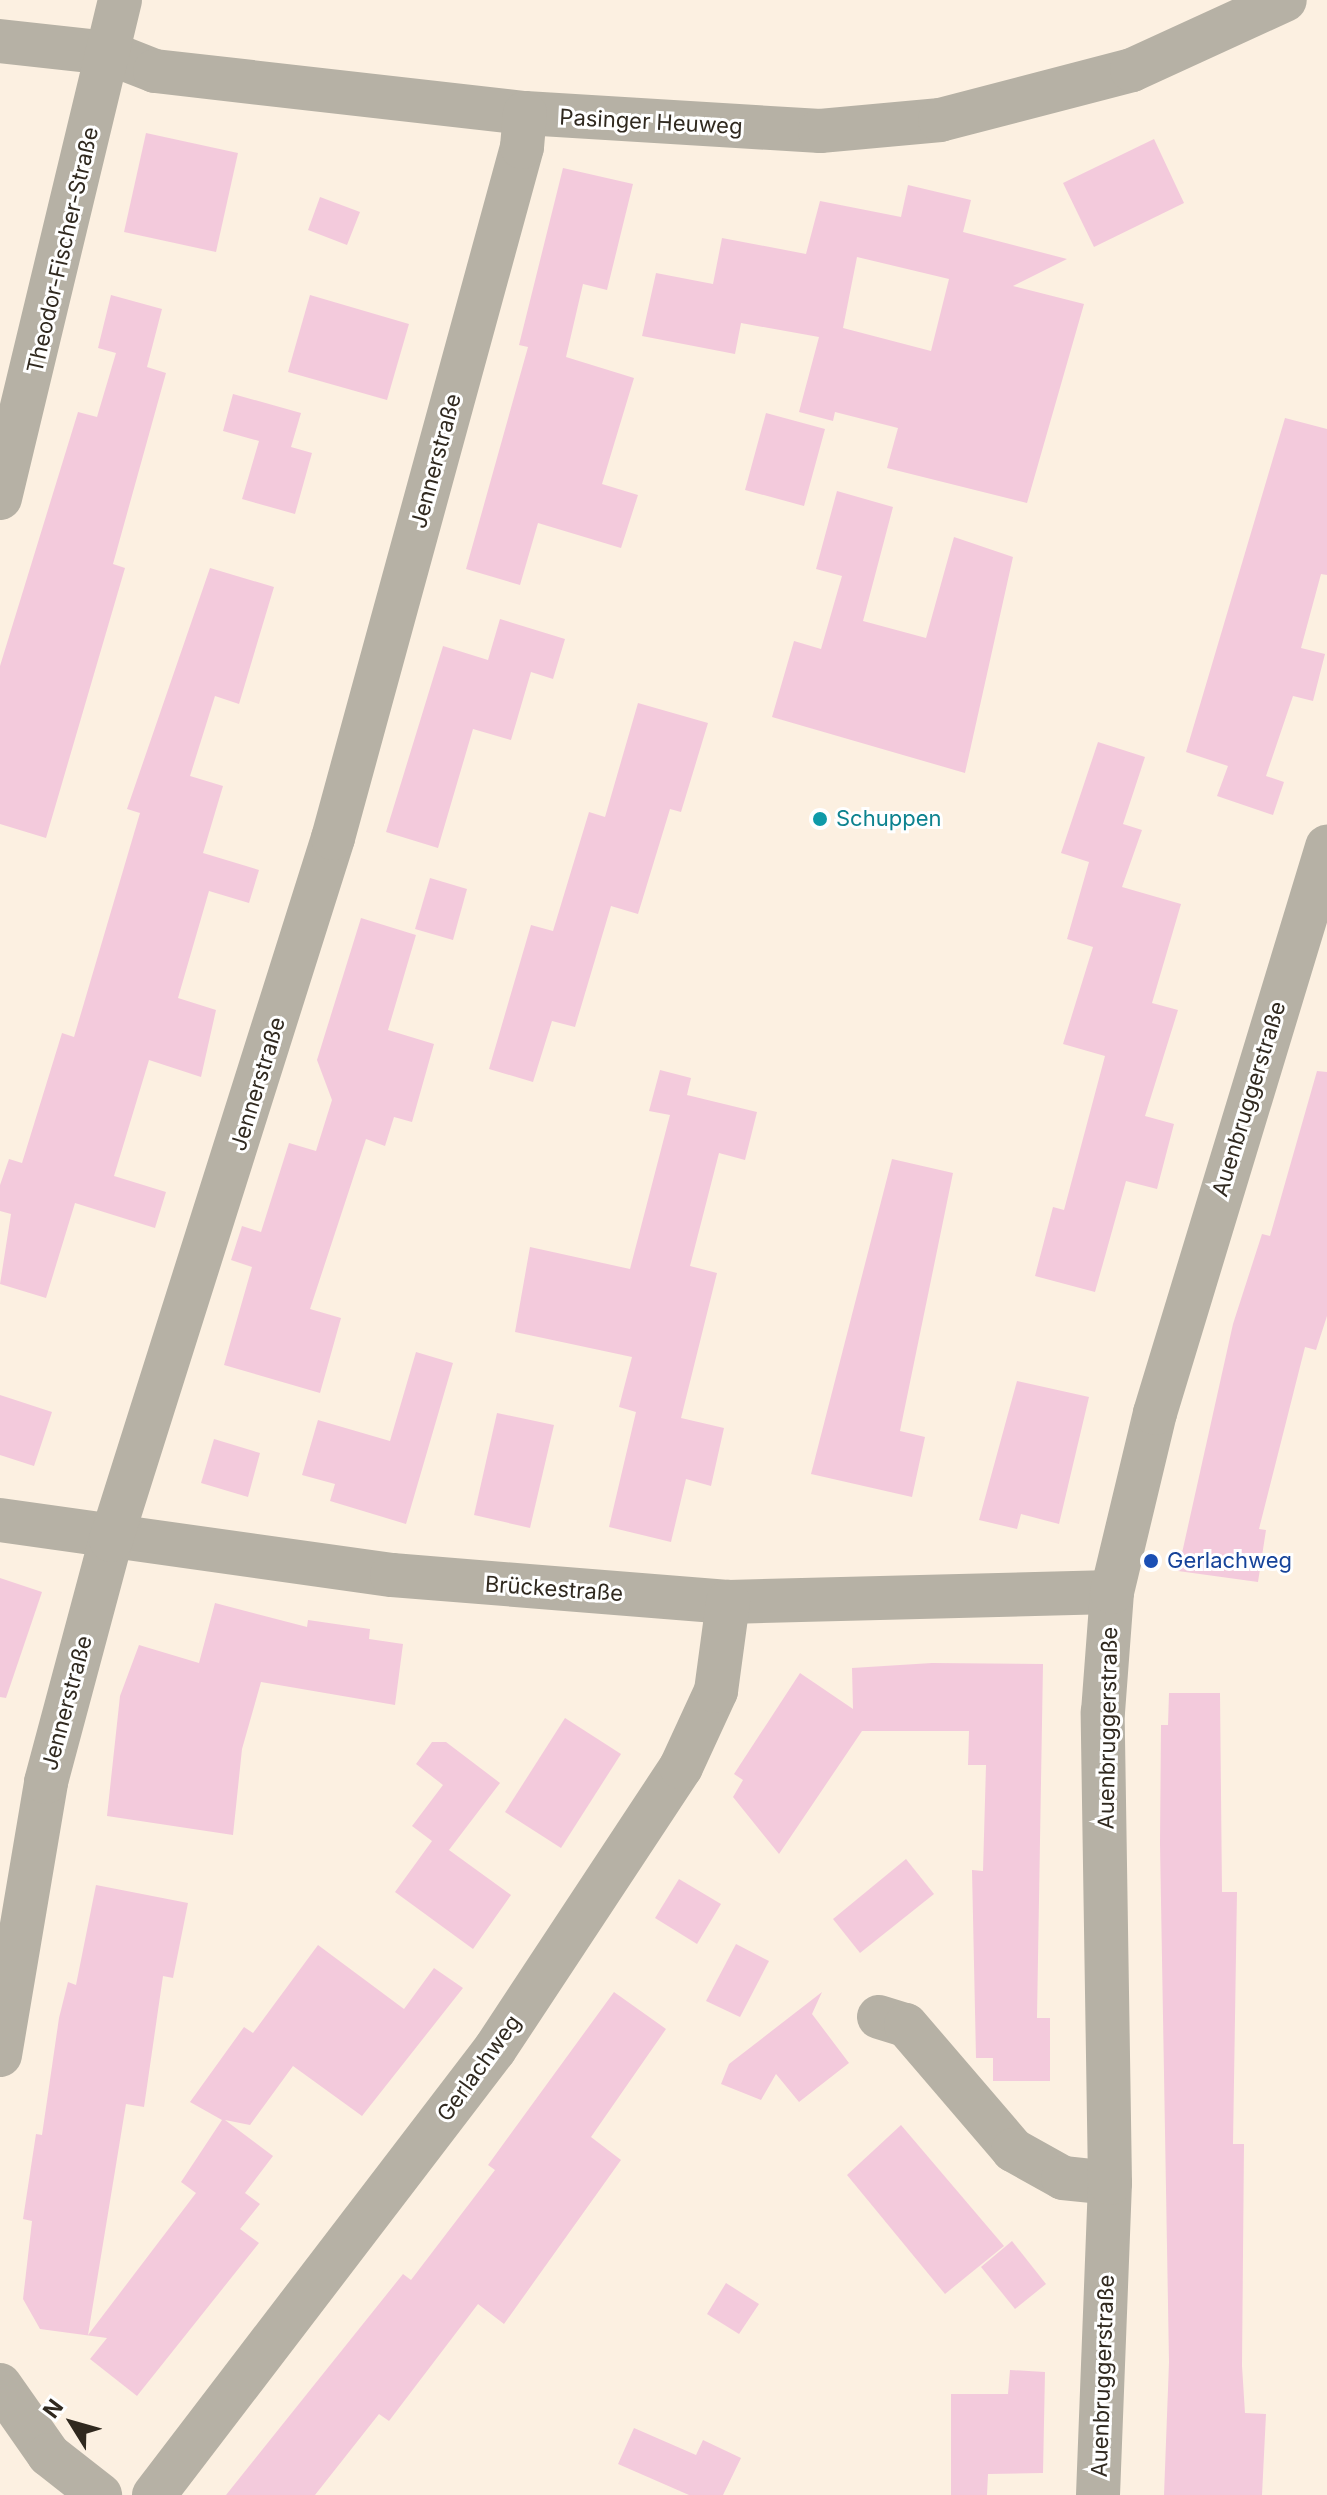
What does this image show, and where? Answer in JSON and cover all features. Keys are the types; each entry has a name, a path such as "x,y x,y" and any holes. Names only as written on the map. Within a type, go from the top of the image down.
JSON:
{"street":[{"name":"Theodor-Fischer-Straße","path":"0,498 120,0"},
{"name":"Pasinger Heuweg","path":"0,41 109,53 155,71 525,113 820,131 940,120 1132,70 1285,0"},
{"name":"Jennerstraße","path":"0,2055 46,1782 111,1540 337,824 522,147 525,113"},
{"name":"Auenbruggerstraße","path":"1098,2495 1110,2183 1103,1712 1112,1592 1155,1413 1327,847"},
{"name":"Brückestraße","path":"0,1520 111,1540 407,1576 728,1602 1112,1592"},
{"name":"Gerlachweg","path":"154,2495 495,2049 681,1767 716,1691 728,1602"},
{"path":"879,2017 906,2025 1013,2150 1063,2178 1110,2183"},
{"path":"0,2385 49,2455 100,2495"}],"building":[{"path":"146,133 238,153 216,252 124,232"},
{"path":"1154,139 1184,203 1094,247 1063,183"},
{"path":"563,168 633,184 607,290 583,284 566,357 634,378 602,484 638,495 621,548 538,523 520,585 466,569 528,347 519,345"},
{"path":"908,185 971,200 963,232 1067,259 1013,286 1084,304 1027,503 887,468 898,428 835,412 833,421 799,412 819,337 741,323 735,354 642,336 656,273 713,284 722,238 806,254 820,201 901,217","holes":["857,257 949,279 931,351 843,328"]},
{"path":"320,197 360,212 347,245 308,230"},
{"path":"111,295 162,309 147,367 166,373 113,564 125,568 46,838 0,824 0,666 78,412 97,417 116,353 98,348"},
{"path":"310,295 409,324 387,400 288,372"},
{"path":"233,394 301,413 291,447 312,453 295,514 242,499 259,441 223,431"},
{"path":"766,413 825,429 804,506 745,490"},
{"path":"1285,418 1327,429 1327,575 1321,574 1301,648 1325,654 1313,701 1293,696 1266,776 1284,782 1273,815 1217,796 1228,766 1186,752"},
{"path":"837,491 893,507 863,621 926,638 954,537 1013,557 965,773 772,717 794,641 821,649 842,576 816,569"},
{"path":"210,568 274,587 239,704 215,696 190,776 223,786 203,853 259,870 249,903 209,891 178,998 216,1010 201,1077 149,1060 114,1176 166,1192 155,1228 75,1203 46,1298 0,1284 11,1214 0,1211 0,1185 9,1159 22,1163 62,1033 74,1037 140,813 127,809"},
{"path":"500,619 565,639 553,679 531,672 511,740 473,729 438,848 386,832 443,646 488,660"},
{"path":"638,703 708,723 681,812 670,809 638,914 611,906 575,1027 552,1021 533,1082 489,1069 531,925 553,931 589,812 605,817"},
{"path":"1098,742 1145,757 1123,824 1142,830 1122,887 1181,904 1152,1003 1178,1010 1145,1116 1174,1124 1157,1189 1126,1181 1095,1292 1035,1276 1053,1207 1064,1210 1105,1056 1063,1044 1093,947 1067,939 1089,862 1061,853"},
{"path":"430,878 467,889 453,940 415,929"},
{"path":"361,918 416,935 388,1030 434,1044 412,1122 394,1117 385,1146 366,1139 310,1309 341,1318 320,1393 224,1365 252,1267 231,1260 242,1226 261,1232 289,1143 316,1151 332,1100 317,1060"},
{"path":"660,1070 691,1078 687,1095 757,1112 745,1160 719,1153 690,1266 717,1273 681,1418 724,1428 711,1486 686,1479 671,1542 609,1527 636,1412 619,1407 632,1357 515,1332 530,1247 630,1269 670,1115 649,1111"},
{"path":"1317,1071 1327,1072 1327,1316 1316,1350 1305,1347 1259,1529 1266,1530 1258,1582 1178,1571 1233,1324 1262,1234 1270,1236"},
{"path":"892,1159 953,1173 900,1431 925,1437 912,1497 811,1474"},
{"path":"416,1352 453,1363 406,1524 330,1501 335,1484 302,1475 318,1420 390,1441"},
{"path":"1017,1381 1089,1397 1059,1524 1021,1514 1017,1529 979,1520"},
{"path":"0,1395 52,1412 34,1466 0,1455"},
{"path":"497,1413 554,1425 530,1528 474,1515"},
{"path":"214,1439 260,1453 248,1497 201,1483"},
{"path":"0,1578 42,1592 6,1698 0,1697"},
{"path":"215,1603 307,1627 308,1620 370,1629 369,1639 403,1644 395,1705 261,1682 242,1749 233,1835 107,1816 120,1696 139,1645 199,1663"},
{"path":"932,1663 1043,1664 1037,2018 1050,2018 1050,2081 993,2081 993,2058 976,2058 972,1870 983,1871 986,1765 968,1765 969,1731 862,1731 779,1854 733,1797 743,1780 734,1774 800,1673 853,1709 852,1668"},
{"path":"1169,1693 1220,1693 1222,1892 1237,1892 1233,2144 1244,2144 1242,2366 1245,2413 1266,2414 1262,2495 1164,2495 1169,2362 1160,1844 1161,1725 1168,1725"},
{"path":"565,1718 621,1754 561,1848 505,1812"},
{"path":"432,1742 446,1742 500,1783 449,1850 511,1895 473,1949 395,1892 432,1841 412,1826 443,1785 416,1764"},
{"path":"906,1859 934,1894 860,1953 833,1919"},
{"path":"679,1879 721,1904 697,1944 655,1918"},
{"path":"96,1885 188,1903 173,1978 163,1976 144,2107 126,2104 88,2335 196,2193 181,2182 222,2120 190,2102 244,2027 253,2033 318,1945 404,2009 434,1968 463,1988 362,2116 293,2066 250,2125 225,2120 273,2156 245,2193 260,2204 240,2229 259,2243 137,2396 90,2359 107,2338 40,2329 23,2299 32,2221 23,2219 36,2134 42,2135 59,2018 68,1982 76,1985"},
{"path":"736,1944 769,1961 740,2017 706,2001"},
{"path":"614,1992 666,2029 591,2137 621,2160 504,2324 478,2304 389,2421 379,2414 315,2495 226,2495 403,2274 411,2280 495,2170 488,2165"},
{"path":"822,1992 812,2014 849,2063 799,2102 776,2074 761,2100 721,2084 729,2064"},
{"path":"901,2125 1004,2246 945,2294 847,2175"},
{"path":"1012,2241 1046,2284 1015,2309 981,2267"},
{"path":"726,2283 759,2304 739,2334 707,2314"},
{"path":"1010,2370 1045,2372 1043,2473 988,2474 987,2495 951,2495 951,2394 1008,2394"},
{"path":"634,2428 696,2455 703,2440 741,2458 723,2495 689,2495 618,2464"}],"place":[{"name":"Schuppen","path":"820,819"},
{"name":"Gerlachweg","path":"1151,1561"}]}
